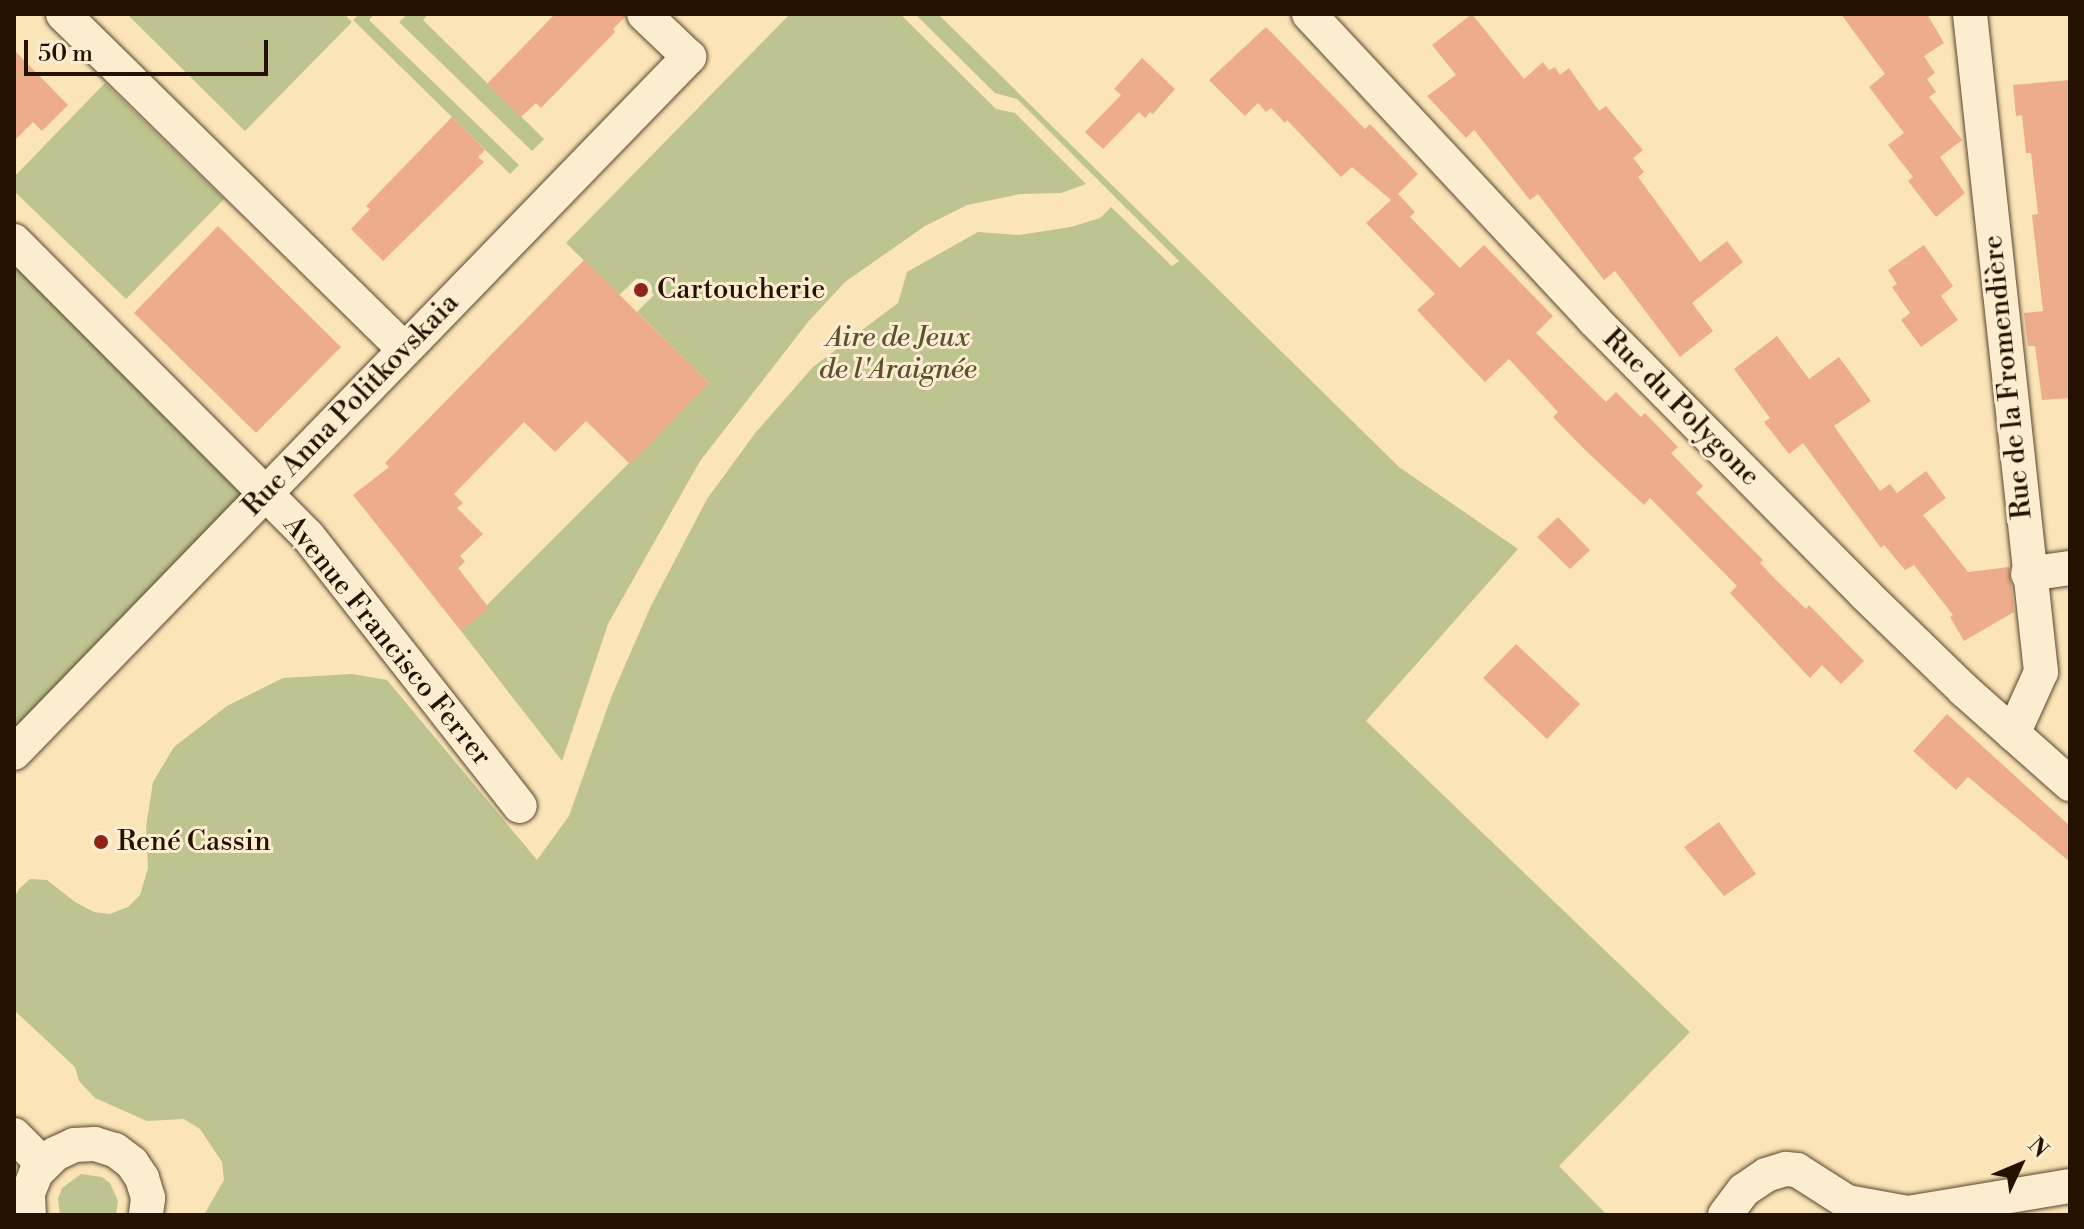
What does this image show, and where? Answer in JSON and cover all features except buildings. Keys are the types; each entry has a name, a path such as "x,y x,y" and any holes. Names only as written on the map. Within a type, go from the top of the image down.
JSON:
{"street":[{"path":"63,14 405,350"},
{"name":"Rue Anna Politkovskaia","path":"14,753 689,57 644,14"},
{"name":"Rue du Polygone","path":"1309,14 1594,320 1865,594 2070,784"},
{"name":"Rue de la Fromendière","path":"1970,14 2028,574 2041,672 2013,734"},
{"name":"Avenue Francisco Ferrer","path":"14,241 308,536 520,806"},
{"path":"2028,574 2070,568"},
{"path":"14,1135 44,1165"},
{"path":"29,1215 28,1193 36,1173 55,1154 74,1145 95,1144 115,1150 132,1163 142,1178 148,1198 146,1215"},
{"path":"1725,1215 1744,1190 1766,1175 1786,1169 1797,1170 1847,1202 1908,1213 2070,1186"}],"green space":[{"path":"127,14 344,14 352,22 245,131"},
{"path":"359,14 374,14 369,20 519,165 510,174 353,20"},
{"path":"408,14 428,14 423,20 544,139 532,151 399,22"},
{"path":"790,14 900,14 996,109 1015,113 1086,184 1061,193 1020,194 967,205 925,226 845,282 808,322 700,461 608,624 562,761 461,631 709,383 637,312 654,295 637,278 619,295 566,243"},
{"name":"Aire de Jeux de l'Araignée","path":"915,14 938,14 1399,467 1518,549 1366,721 1690,1032 1559,1166 1607,1215 204,1215 224,1180 222,1162 200,1129 184,1119 147,1121 95,1098 79,1081 75,1067 14,1010 14,898 19,889 30,879 47,880 75,902 94,912 110,914 128,907 140,895 148,868 146,827 153,782 174,747 227,706 283,678 352,674 387,680 537,860 569,816 612,695 651,606 707,499 756,432 813,367 898,303 907,272 978,232 1019,235 1071,227 1100,218 1111,207 1172,266 1179,261 1017,99 995,93"},
{"path":"105,83 224,199 126,299 14,191 14,177"},
{"path":"14,241 265,494 14,753"},
{"path":"81,1174 102,1177 110,1183 118,1201 116,1215 60,1215 58,1199 62,1188"}],"place":[{"name":"Cartoucherie","path":"641,290"},
{"name":"René Cassin","path":"101,842"}]}
